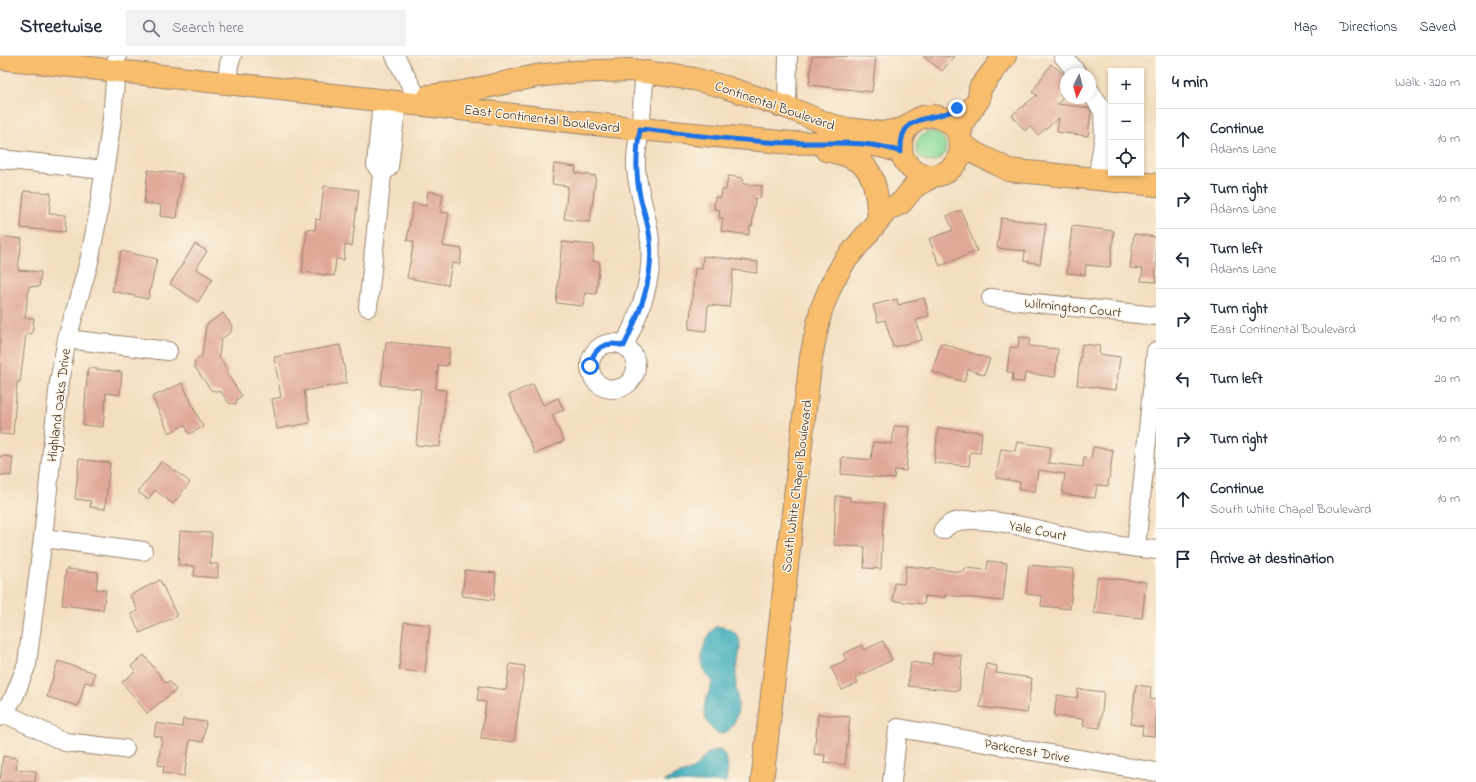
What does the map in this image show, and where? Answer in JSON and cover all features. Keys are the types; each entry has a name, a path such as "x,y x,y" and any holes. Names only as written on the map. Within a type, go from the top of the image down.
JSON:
{"main road":[{"path":"1005,56 980,88 970,92 957,108 947,114 919,119 907,128 902,136 903,156 916,172 941,173 971,168 992,174 1008,170 1156,185"},
{"name":"East Continental Boulevard","path":"0,58 117,64 227,83 640,129 792,143 843,142 882,146 903,156"},
{"name":"Continental Boulevard","path":"389,102 463,92 536,76 602,70 645,72 694,79 765,99 828,124 847,129 882,133 907,128"},
{"path":"941,173 958,157 959,139 964,120 979,99 980,88"},
{"path":"934,117 950,123 959,139 972,153 995,162 1008,170"},
{"path":"792,143 841,152 864,164 875,187 883,215"},
{"name":"South White Chapel Boulevard","path":"883,215 890,198 903,175 903,156"},
{"name":"South White Chapel Boulevard","path":"762,782 811,357 821,310 832,283 844,262 883,215 901,203 914,188 941,173"}],"street":[{"path":"227,83 229,64 232,56"},
{"path":"395,56 418,97"},
{"path":"1063,56 1073,68"},
{"path":"765,99 775,88 788,57"},
{"path":"788,57 787,101 789,108"},
{"name":"Highland Oaks Drive","path":"2,715 14,697 28,664 59,382 67,338 93,241 104,170 117,64"},
{"path":"624,346 640,312 650,275 650,240 636,168 635,155 640,129 645,72"},
{"path":"1096,100 1103,111 1104,136 1097,180"},
{"path":"368,307 382,174 376,165 389,102"},
{"path":"0,159 104,170"},
{"name":"Wilmington Court","path":"991,298 1156,316"},
{"path":"67,338 168,351"},
{"path":"1136,548 1156,351"},
{"name":"Yale Court","path":"943,530 951,523 960,521 990,521 1042,530 1086,541 1156,550"},
{"path":"43,538 143,550"},
{"path":"2,715 65,742 125,749"},
{"name":"Parkcrest Drive","path":"892,782 898,728 1156,772"}],"green space":[{"path":"931,132 942,136 946,147 942,158 931,162 920,158 916,147 920,136"}],"water":[{"path":"716,626 727,628 734,632 740,643 736,675 738,707 736,719 732,726 723,734 714,731 710,727 704,710 712,681 703,668 702,653 707,639"},
{"path":"720,750 727,760 728,768 726,782 663,782 692,769 706,755 713,751"}],"building":[{"path":"812,56 876,57 872,92 809,85"},
{"path":"923,56 954,56 942,71"},
{"path":"1051,64 1060,71 1060,101 1058,104 1089,108 1091,112 1088,136 1057,132 1059,118 1038,135 1030,126 1025,131 1012,115 1037,95 1032,92"},
{"path":"554,164 576,167 575,173 596,176 590,222 564,219 568,186 552,184"},
{"path":"148,170 182,174 177,218 160,216 161,205 144,203"},
{"path":"728,176 743,178 743,184 762,186 760,199 755,198 752,226 750,226 749,235 721,231 723,218 719,218 720,210 714,209 715,197 721,198 722,190 726,190"},
{"path":"324,186 359,190 352,246 345,245 344,260 336,259 334,276 302,272 307,229 315,230 316,219 320,220"},
{"path":"24,191 51,193 49,214 66,215 65,232 21,228"},
{"path":"428,191 443,194 440,212 449,213 443,246 462,249 460,264 452,263 448,285 407,278 414,242 407,240 413,203 426,206"},
{"path":"961,210 977,251 940,266 929,239 953,230 947,216"},
{"path":"1001,218 1046,224 1040,264 1024,261 1025,251 997,248"},
{"path":"1072,226 1114,231 1110,267 1086,265 1085,275 1067,273"},
{"path":"1134,234 1156,237 1156,282 1141,281 1143,269 1130,268"},
{"path":"0,236 22,239 18,270 41,272 39,287 29,286 25,318 34,318 32,334 26,334 20,382 17,382 13,435 0,434"},
{"path":"562,242 594,245 593,261 600,262 596,294 585,293 583,306 556,303"},
{"path":"195,244 207,251 196,269 213,279 198,302 170,284"},
{"path":"121,251 157,259 148,299 112,291"},
{"path":"703,256 758,262 757,273 733,270 729,307 708,305 706,331 689,329 695,268 702,269"},
{"path":"924,298 929,316 916,320 922,340 893,347 885,320 878,322 873,305 897,299 898,305"},
{"path":"223,313 232,326 231,332 221,339 219,357 227,369 227,374 242,396 237,399 236,404 229,403 221,392 211,390 194,366 195,361 202,356 206,325"},
{"path":"1019,337 1030,338 1029,346 1058,349 1055,377 1025,373 1024,382 1012,381 1013,373 1007,372 1010,347 1018,348"},
{"path":"386,342 450,348 448,366 438,365 436,389 446,390 440,447 416,445 421,389 381,385"},
{"path":"941,343 990,359 984,375 968,369 964,382 932,372"},
{"path":"1082,344 1100,346 1099,354 1120,357 1116,390 1077,385"},
{"path":"340,345 347,383 304,391 310,423 277,429 272,399 281,397 274,357"},
{"path":"88,368 122,372 120,395 106,393 103,427 83,425"},
{"path":"182,383 203,427 189,434 185,425 169,433 152,397"},
{"path":"533,384 543,405 558,398 564,410 552,415 564,441 535,454 509,395"},
{"path":"894,426 910,427 906,471 895,470 894,479 841,474 842,457 871,460 873,442 892,444"},
{"path":"938,428 982,432 980,453 970,452 969,466 934,463"},
{"path":"1017,442 1051,447 1048,463 1083,467 1084,457 1091,458 1093,447 1113,450 1108,486 1097,485 1095,498 1062,494 1065,474 1038,470 1035,492 1019,490 1020,482 996,478 1001,449 1015,451"},
{"path":"0,456 13,457 11,476 0,475"},
{"path":"79,459 110,463 105,509 90,507 91,501 75,499"},
{"path":"162,461 190,482 173,504 155,490 148,499 138,492"},
{"path":"836,496 850,497 850,501 884,503 881,569 864,568 865,547 834,545"},
{"path":"180,531 212,533 210,564 218,564 218,578 194,576 195,566 178,565"},
{"path":"988,561 1007,563 1003,601 945,595 945,598 925,596 924,604 893,601 894,583 904,584 906,566 963,572 964,568 987,570"},
{"path":"1029,565 1074,569 1070,609 1041,606 1042,596 1026,594"},
{"path":"66,569 98,572 96,589 106,590 103,610 62,605"},
{"path":"465,570 496,573 494,600 462,596"},
{"path":"1097,577 1146,582 1142,618 1094,613"},
{"path":"160,580 177,616 140,633 131,614 138,611 130,595"},
{"path":"404,622 430,625 425,673 399,670"},
{"path":"883,641 892,660 855,678 858,683 842,690 831,667 846,660 843,654 862,645 864,650"},
{"path":"933,653 962,656 959,691 908,686 911,662 932,665"},
{"path":"144,655 166,683 169,681 176,690 147,713 122,682 136,671 131,666"},
{"path":"58,661 95,673 92,684 85,682 78,706 47,697"},
{"path":"510,664 525,666 514,742 481,738 486,702 477,700 479,686 506,690"},
{"path":"986,664 997,666 996,673 1032,678 1027,713 980,707"},
{"path":"1136,685 1151,687 1150,699 1156,700 1156,736 1142,735 1143,726 1131,724"},
{"path":"1078,689 1104,692 1100,728 1083,726 1084,719 1054,716 1057,695 1077,698"},
{"path":"818,714 850,717 845,765 824,762 825,755 814,754"},
{"path":"183,719 206,722 203,742 190,740 184,776 163,773 164,766 158,765 162,737 154,736 156,723 182,727"},
{"path":"3,756 17,758 16,769 36,771 35,782 0,782"}],"route":[{"path":"590,366 591,359 601,346 608,343 617,343 624,346 640,312 650,275 650,240 640,195 635,155 640,129 792,143 843,142 882,146 901,152 902,136 912,123 926,117 947,114 957,108"}]}
